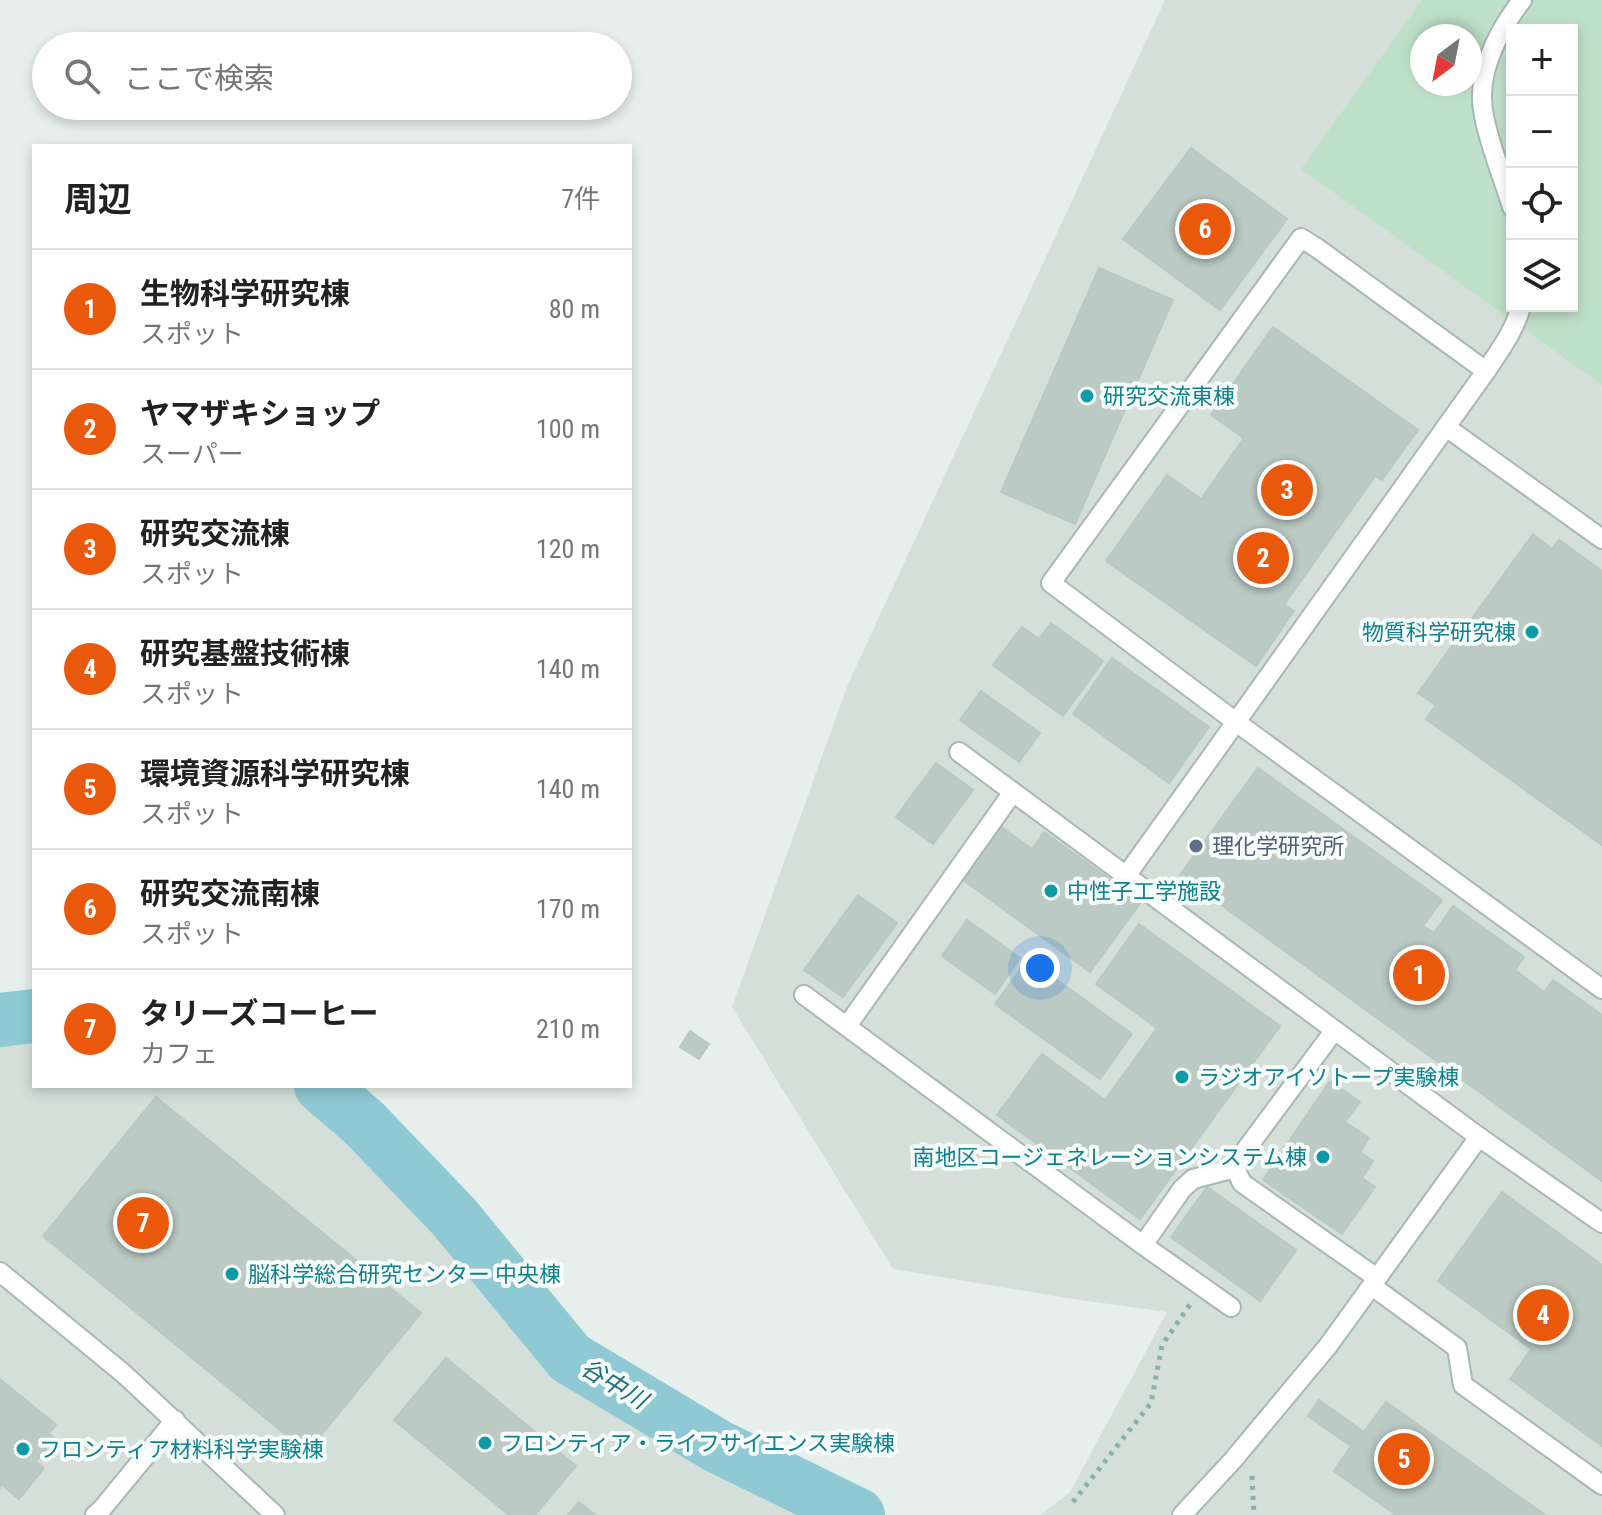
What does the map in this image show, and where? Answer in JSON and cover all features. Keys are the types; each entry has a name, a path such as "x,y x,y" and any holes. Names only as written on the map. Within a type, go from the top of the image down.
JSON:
{"lane":[{"path":"1506,188 1483,114 1483,83 1491,50 1508,18 1522,0"},
{"path":"1486,371 1301,238 1051,583 1602,989"},
{"path":"1126,876 1486,371 1504,345 1519,312"},
{"path":"1446,427 1602,539"},
{"path":"959,752 1334,1031 1602,1223"},
{"path":"847,1026 1013,792"},
{"path":"804,995 1231,1307"},
{"path":"1143,1245 1182,1189 1193,1179 1235,1168 1334,1031"},
{"path":"1182,1515 1309,1369 1479,1137"},
{"path":"1235,1168 1242,1183 1375,1282 1457,1348 1463,1385 1602,1485"},
{"path":"0,1272 124,1374 275,1515"},
{"path":"95,1515 175,1420"}],"path":[{"path":"1073,1502 1151,1403 1162,1345 1203,1286"},
{"path":"1251,1463 1254,1515"}],"shaded area":[{"name":"理化学研究所","path":"1165,0 1602,0 1602,1515 1040,1515 1070,1492 1167,1312 893,1269 732,1007 848,684"},
{"path":"32,1020 32,1088 308,1088 628,1408 840,1515 0,1515 0,1027"}],"green space":[{"path":"1422,0 1602,0 1602,385 1301,169"}],"building":[{"path":"1191,148 1287,219 1220,310 1123,239"},
{"name":"研究交流東棟","path":"1099,268 1173,300 1075,524 1001,492"},
{"path":"1273,327 1418,430 1382,480 1375,476 1284,605 1294,611 1256,666 1106,561 1167,475 1201,499 1244,438 1211,415"},
{"name":"物質科学研究棟","path":"1533,534 1552,549 1559,540 1602,571 1602,845 1426,719 1436,705 1418,693"},
{"path":"1051,623 1103,661 1063,716 993,665 1022,627 1039,639"},
{"path":"1112,658 1209,727 1169,783 1073,714"},
{"path":"981,691 1040,733 1019,762 960,720"},
{"path":"936,763 973,790 933,844 896,817"},
{"path":"1258,768 1442,900 1423,926 1434,933 1453,906 1524,957 1515,970 1544,992 1553,980 1602,1015 1602,1181 1180,875"},
{"name":"中性子工学施設","path":"1000,826 1032,849 1044,832 1141,902 1090,972 962,879"},
{"path":"858,895 897,923 843,997 804,970"},
{"path":"967,920 1020,958 995,994 942,956"},
{"name":"ラジオアイソトープ実験棟","path":"1139,924 1280,1026 1140,1219 997,1115 1042,1054 1105,1100 1157,1028 1096,984"},
{"path":"1028,959 1132,1034 1100,1079 995,1004"},
{"path":"690,1031 709,1044 699,1059 680,1047"},
{"name":"南地区コージェネレーションシステム棟","path":"1330,1081 1360,1102 1345,1122 1369,1138 1360,1152 1373,1161 1362,1178 1375,1187 1342,1234 1263,1180"},
{"name":"脳科学総合研究センター 中央棟","path":"156,1097 421,1313 307,1452 43,1236"},
{"path":"1207,1187 1296,1250 1260,1301 1171,1237"},
{"path":"1502,1192 1602,1265 1602,1446 1510,1379 1531,1349 1438,1281"},
{"name":"フロンティア・ライフサイエンス実験棟","path":"446,1358 576,1466 535,1515 509,1515 394,1420"},
{"name":"フロンティア材料科学実験棟","path":"0,1379 56,1425 49,1434 55,1438 36,1461 44,1468 19,1499 2,1485 0,1488"},
{"path":"1319,1400 1364,1432 1386,1402 1545,1515 1396,1515 1334,1471 1351,1446 1308,1416"},
{"path":"579,1502 595,1515 568,1515"}],"waterway":[{"name":"谷中川","path":"0,1020 32,1016"},
{"name":"谷中川","path":"323,1088 364,1123 454,1217 570,1358 717,1446 858,1515"}],"place":[{"name":"研究交流南棟","path":"1205,229"},
{"name":"研究交流東棟","path":"1087,396"},
{"name":"研究交流棟","path":"1287,490"},
{"name":"ヤマザキショップ","path":"1263,558"},
{"name":"物質科学研究棟","path":"1532,632"},
{"name":"理化学研究所","path":"1196,846"},
{"name":"中性子工学施設","path":"1051,891"},
{"name":"生物科学研究棟","path":"1419,975"},
{"name":"ラジオアイソトープ実験棟","path":"1182,1077"},
{"name":"南地区コージェネレーションシステム棟","path":"1323,1157"},
{"name":"タリーズコーヒー","path":"143,1223"},
{"name":"脳科学総合研究センター 中央棟","path":"232,1274"},
{"name":"研究基盤技術棟","path":"1543,1315"},
{"name":"フロンティア・ライフサイエンス実験棟","path":"485,1443"},
{"name":"フロンティア材料科学実験棟","path":"23,1449"},
{"name":"環境資源科学研究棟","path":"1404,1459"}]}
